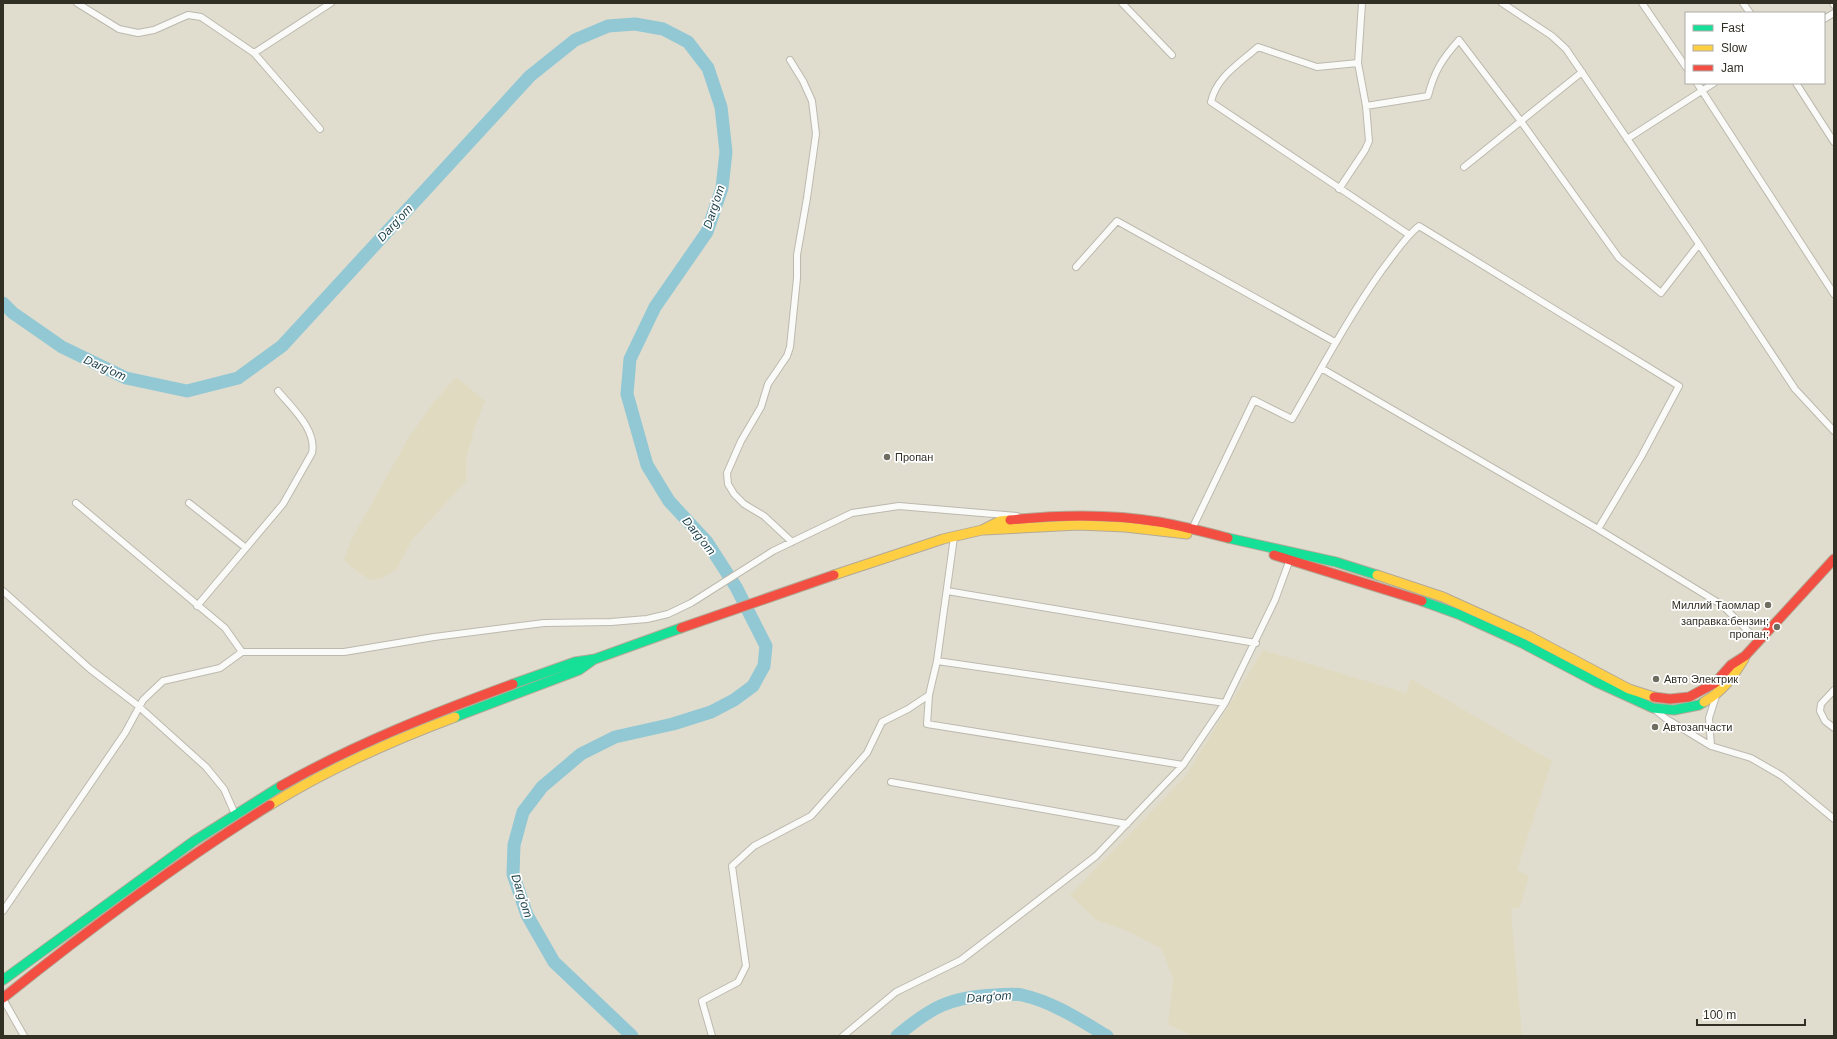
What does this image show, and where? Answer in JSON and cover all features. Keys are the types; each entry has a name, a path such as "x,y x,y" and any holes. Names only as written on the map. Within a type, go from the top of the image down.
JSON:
{"main road":[{"path":"3,980 182,850 235,814 315,767 389,731 575,662 595,659 790,589 943,539 954,538 982,530 1000,522 1036,517 1099,517 1159,522 1336,562 1443,597 1529,636 1629,688 1649,696 1670,699 1689,697 1715,683 1759,642 1834,559"},
{"path":"982,530 1000,531 1037,526 1075,525 1148,529 1194,535 1290,559 1386,589 1458,614 1522,643 1596,682 1653,708 1687,709 1699,705 1717,695 1737,671 1745,656"},
{"path":"1458,614 1462,605"},
{"path":"3,998 46,962 231,829 296,790 346,764 444,721 579,670 595,659"},
{"path":"102,908 109,916"}],"street":[{"path":"77,3 119,29 138,34 154,30 188,15 201,17 254,53 320,129"},
{"path":"254,53 331,3"},
{"path":"1122,3 1172,55"},
{"path":"1339,189 1366,150 1368,141 1366,106 1358,63 1362,3"},
{"path":"1502,3 1560,42 1699,244 1795,389 1834,431"},
{"path":"1642,3 1685,66"},
{"path":"1743,3 1749,12"},
{"path":"1825,18 1834,13"},
{"path":"1366,106 1428,96 1432,78 1440,64 1459,40 1520,120 1619,258 1661,293 1699,244"},
{"path":"1358,63 1317,68 1258,47 1225,74 1212,94 1211,102 1408,234"},
{"path":"790,60 803,81 812,101 816,134 808,198 797,255 797,278 790,347 787,356 768,384 762,407 742,441 727,473 728,484 734,494 744,504 764,516 792,542"},
{"path":"1464,167 1520,120 1582,72"},
{"path":"1698,84 1834,294"},
{"path":"1627,139 1712,84"},
{"path":"1797,84 1834,142"},
{"path":"1076,267 1117,220 1335,342"},
{"path":"1192,529 1254,400 1292,419 1335,342 1368,290 1408,234 1419,226 1679,386 1641,458 1598,529"},
{"path":"1321,368 1598,529 1722,605 1759,642"},
{"path":"197,606 283,504 312,453 314,444 304,424 278,391"},
{"path":"76,503 225,628 242,652"},
{"path":"189,503 246,548"},
{"path":"3,912 139,709 143,700 163,681 220,668 242,652 344,652 434,636 544,623 630,621 668,614 691,603 773,551 852,513 899,506 1036,517"},
{"path":"954,538 937,661 929,695 927,724 1182,765"},
{"path":"843,1036 896,992 961,960 1096,856 1127,824 1182,765 1225,702 1256,643 1275,600 1290,559"},
{"path":"3,591 90,669 136,704 139,709 206,767 224,789 235,814"},
{"path":"947,591 1256,643"},
{"path":"937,661 1225,702"},
{"path":"1834,690 1821,704 1820,711 1825,721 1834,728"},
{"path":"712,1036 702,1001 738,982 746,966 732,866 754,846 810,816 867,753 882,722 908,709 929,695"},
{"path":"1711,746 1709,718 1717,695"},
{"path":"1653,708 1665,718 1711,746 1751,758 1782,776 1834,819"},
{"path":"891,782 1127,824"},
{"path":"3,998 24,1036"}],"shaded area":[{"path":"456,377 485,401 475,426 466,460 466,481 412,540 397,569 383,578 374,580 368,579 344,560 351,540 409,437 434,402"},
{"path":"1263,650 1406,693 1411,679 1552,761 1517,870 1529,876 1520,907 1511,909 1522,1036 1192,1036 1168,1024 1173,980 1162,949 1128,931 1096,920 1070,895 1185,777"}],"waterway":[{"name":"Darg'om","path":"3,303 13,313 62,347 126,378 187,391 238,378 282,346 530,76 575,40 608,26 635,24 663,29 688,42 708,68 721,107 726,152 722,188 707,232 655,307 630,359 627,394 647,465 669,501 707,542 736,587 766,646 764,666 753,686 734,700 711,712 673,724 615,737 581,754 542,787 523,812 514,845 513,874 527,915 554,962 632,1036"},
{"name":"Darg'om","path":"897,1036 920,1018 942,1005 965,998 1012,994 1022,995 1045,1002 1107,1036"}],"traffic: fast":[{"path":"1228,538 1336,562 1377,575"},
{"path":"1422,601 1458,614 1522,643 1596,682 1653,708 1674,710 1699,705 1704,702"},
{"path":"513,684 575,662 595,659 681,628"},
{"path":"455,717 579,670 593,660"},
{"path":"3,980 194,841 281,786"}],"traffic: slow":[{"path":"834,575 943,539 982,530 1000,521 1010,520"},
{"path":"984,530 1078,525 1125,527 1187,534"},
{"path":"1377,575 1443,597 1529,636 1629,689 1654,697"},
{"path":"1704,702 1727,684 1744,659"},
{"path":"270,805 314,779 360,756 455,717"}],"traffic: jam":[{"path":"1010,520 1066,516 1141,519 1194,529 1228,538"},
{"path":"1274,555 1422,601"},
{"path":"1654,697 1670,699 1689,697 1715,683 1731,665 1745,656 1834,559"},
{"path":"681,628 834,575"},
{"path":"281,786 337,756 395,730 513,684"},
{"path":"3,998 167,873 270,805"}],"place":[{"name":"Пропан","path":"887,457"},
{"name":"Миллий Таомлар","path":"1768,605"},
{"name":"заправка:бензин; пропан;","path":"1777,627"},
{"name":"Авто Электрик","path":"1656,679"},
{"name":"Автозапчасти","path":"1655,727"}]}
